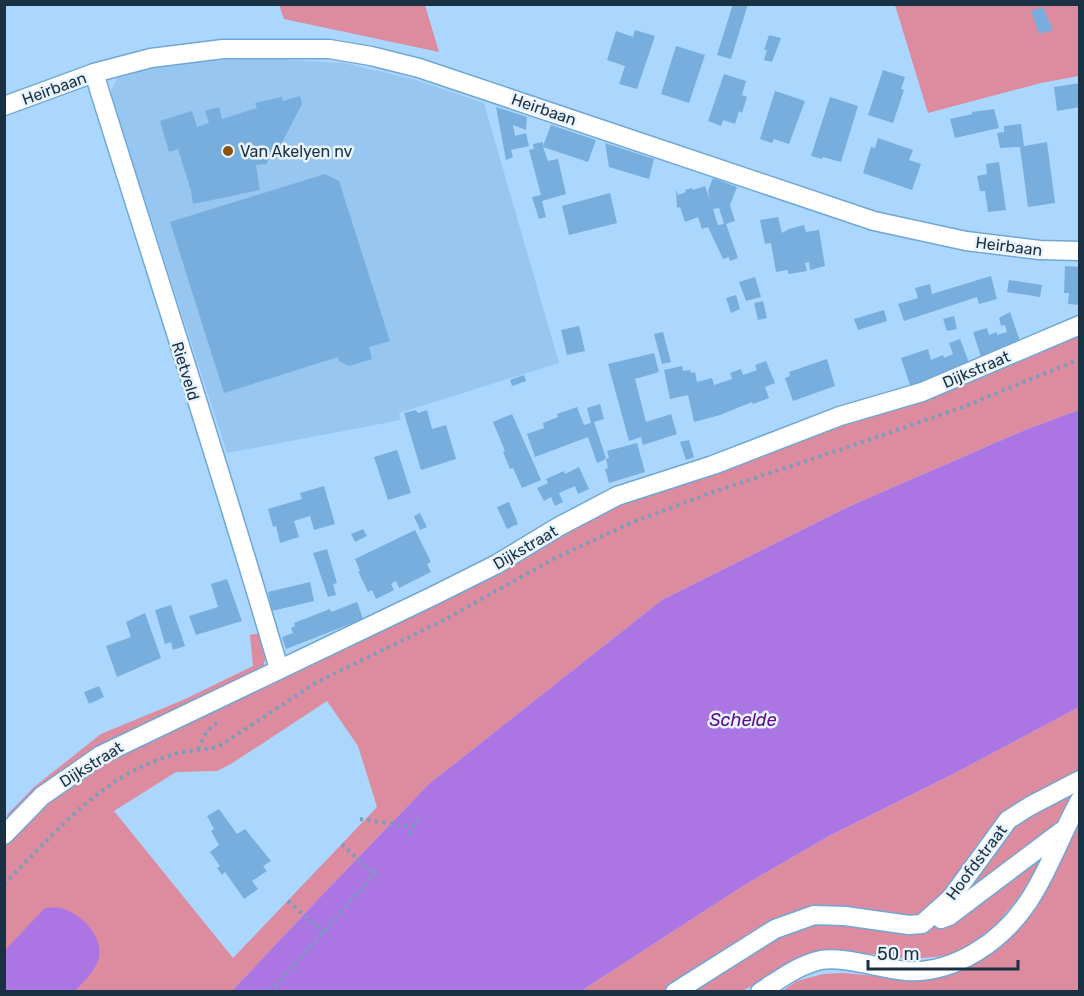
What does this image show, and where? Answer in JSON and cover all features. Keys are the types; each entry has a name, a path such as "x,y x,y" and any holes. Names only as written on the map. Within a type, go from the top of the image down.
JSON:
{"street":[{"name":"Heirbaan","path":"4,106 94,73 151,58 223,49 329,49 371,56 419,68 874,221 966,241 1040,250 1080,251"},
{"name":"Rietveld","path":"94,73 234,516 279,669"},
{"name":"Dijkstraat","path":"4,834 42,796 101,755 486,569 617,496 713,465 840,416 922,392 1080,325"},
{"name":"Hoofdstraat","path":"922,924 951,898 1008,820 1080,780"},
{"path":"760,992 795,970 821,960 909,971 947,966 972,955 1002,932 1028,903 1080,800"},
{"path":"675,992 775,929 814,915 845,916 909,925 935,922 949,916 1063,830"}],"path":[{"path":"4,884 54,834 112,783 142,766 175,754 220,745 317,682 444,620 557,557 633,522 951,411 1080,359"},
{"path":"409,834 419,818"},
{"path":"360,819 413,827"},
{"path":"342,843 374,874"},
{"path":"270,992 379,869"},
{"path":"288,901 323,932"}],"shaded area":[{"path":"279,5 425,5 439,52 284,19"},
{"path":"895,5 1079,5 1079,76 1041,83 928,113"},
{"path":"255,58 344,63 413,79 484,103 559,363 399,413 401,420 227,453 110,93 119,74 180,63"},
{"path":"1079,329 1079,410 1025,430 848,507 662,600 429,784 232,991 5,991 4,835 13,825 7,815 34,787 101,734 183,700 253,666 250,635 262,633 266,653 261,673 585,516","holes":["327,701 358,746 377,807 233,958 114,811 176,772 217,771 231,764"]},
{"path":"1079,707 1079,789 1019,897 994,927 966,947 945,956 910,959 848,951 821,951 792,961 743,991 583,992 587,987 746,884 829,836"},
{"path":"1079,815 1079,991 781,992 797,981 823,974 843,973 909,979 1004,935"}],"water":[{"name":"Schelde","path":"1079,410 1079,707 829,836 746,884 583,991 232,991 429,784 662,600 848,507 1025,430"},
{"path":"45,908 68,911 90,928 98,944 100,953 98,961 75,991 5,991 5,950"}],"building":[{"path":"733,4 748,4 731,59 717,55"},
{"path":"1043,7 1053,30 1039,34 1031,11"},
{"path":"635,30 655,36 637,89 619,84 625,66 607,60 616,31 633,37"},
{"path":"769,35 781,38 772,62 764,60 767,50 764,50"},
{"path":"676,46 705,55 689,103 661,94"},
{"path":"883,70 905,77 901,89 904,90 893,123 868,115"},
{"path":"724,74 746,81 742,95 747,97 742,113 739,111 735,124 723,120 721,126 708,121"},
{"path":"1080,83 1080,107 1057,111 1054,87"},
{"path":"775,91 805,101 789,144 774,139 772,143 760,139"},
{"name":"Van Akelyen nv","path":"300,96 302,104 274,158 270,155 266,165 256,165 260,190 193,204 178,149 169,152 160,121 192,111 197,127 209,123 205,111 219,107 222,119 257,108 255,103 282,97 283,101"},
{"path":"830,97 858,106 841,162 811,156"},
{"path":"496,107 527,117 526,130 513,125 515,136 526,133 529,146 511,150 513,157 506,160"},
{"path":"994,109 999,128 955,138 950,119 972,114 972,112"},
{"path":"1021,124 1024,146 1047,142 1055,203 1028,207 1020,147 1000,148 997,133 1004,132 1004,126"},
{"path":"551,125 596,140 588,162 543,147 548,161 558,159 566,194 542,201 546,217 539,219 532,197 541,195 529,150 534,149 533,144 543,142 543,146"},
{"path":"878,138 913,150 909,160 921,164 912,190 863,173 871,147 875,148"},
{"path":"605,143 654,159 649,179 609,167"},
{"path":"999,162 1006,210 988,212 985,191 980,191 977,176 987,174 986,164"},
{"path":"325,174 339,181 390,341 369,347 372,359 349,366 339,361 338,357 224,393 170,222"},
{"path":"713,178 737,187 730,205 735,221 726,224 738,258 730,261 729,257 723,259 708,227 702,229 698,217 685,222 680,207 677,208 676,189 678,195 686,192 685,190 705,186 710,200 708,191","holes":["719,208 724,224 718,225 713,209"]},
{"path":"610,193 617,223 569,235 562,206"},
{"path":"778,217 782,233 804,225 806,232 819,230 825,266 810,270 809,262 805,263 807,271 788,274 788,270 776,272 771,243 765,244 760,220"},
{"path":"1065,266 1080,267 1080,305 1068,304 1069,293 1064,293"},
{"path":"991,276 997,299 979,304 977,297 904,321 898,304 918,298 915,288 930,284 932,294"},
{"path":"755,277 761,297 746,301 739,282"},
{"path":"1009,280 1042,285 1040,297 1007,292"},
{"path":"736,295 740,309 731,313 726,298"},
{"path":"763,301 767,318 758,320 754,303"},
{"path":"884,310 887,321 858,330 854,319"},
{"path":"1010,312 1020,341 982,360 973,332 987,328 989,335 1007,332 1005,325 1001,326 999,318"},
{"path":"954,316 957,329 947,331 943,319"},
{"path":"579,326 585,351 567,355 561,330"},
{"path":"663,332 671,362 662,364 654,334"},
{"path":"960,339 970,365 911,388 901,358 928,349 931,360 943,355 944,358 953,354 949,343"},
{"path":"654,353 659,372 635,379 646,422 671,414 677,434 643,445 641,437 629,441 608,364"},
{"path":"827,359 835,386 793,401 785,378 790,376 789,372"},
{"path":"766,361 775,383 765,387 769,398 694,422 688,395 670,399 664,370 682,366 683,371 695,372 697,382 712,378 714,385 732,379 730,373 741,369 743,375 757,370 755,365"},
{"path":"524,375 526,381 512,386 510,380"},
{"path":"600,404 604,419 594,422 606,458 604,460 597,463 588,437 535,457 527,434 544,428 543,423 558,417 557,414 577,407 584,425 591,423 587,408"},
{"path":"416,410 418,413 427,410 432,429 446,425 456,459 421,470 404,413"},
{"path":"512,414 541,480 522,488 513,468 510,469 493,422"},
{"path":"689,440 694,457 686,460 680,442"},
{"path":"637,443 645,472 609,483 605,469 608,468 607,451"},
{"path":"397,450 411,493 388,500 374,457"},
{"path":"579,467 589,489 578,494 575,486 559,493 563,502 555,506 551,497 544,501 537,488 548,483 546,479"},
{"path":"324,486 335,524 314,530 310,516 294,521 299,537 280,543 276,526 273,527 268,509 302,499 300,493"},
{"path":"509,502 518,524 507,529 497,507"},
{"path":"420,513 427,527 420,530 414,516"},
{"path":"363,529 367,536 355,542 351,534"},
{"path":"415,530 431,562 427,564 431,572 399,588 396,581 391,584 394,590 376,599 372,590 368,592 355,559"},
{"path":"327,549 337,583 333,584 336,595 328,597 313,553"},
{"path":"227,579 242,621 196,635 189,616 218,607 211,584"},
{"path":"310,582 314,601 272,611 268,592"},
{"path":"357,602 363,619 286,649 282,637 293,633 291,628 295,626 294,623 330,609 331,612"},
{"path":"171,605 185,646 173,650 171,642 165,644 155,610"},
{"path":"145,613 161,658 117,677 106,646 131,637 126,622"},
{"path":"99,686 104,697 89,704 84,692"},
{"path":"219,809 237,834 245,829 271,861 263,866 267,871 252,881 258,889 244,899 225,872 222,875 217,868 220,866 210,852 219,845 211,831 214,829 207,816"}],"place":[{"name":"Van Akelyen nv","path":"228,151"}]}
